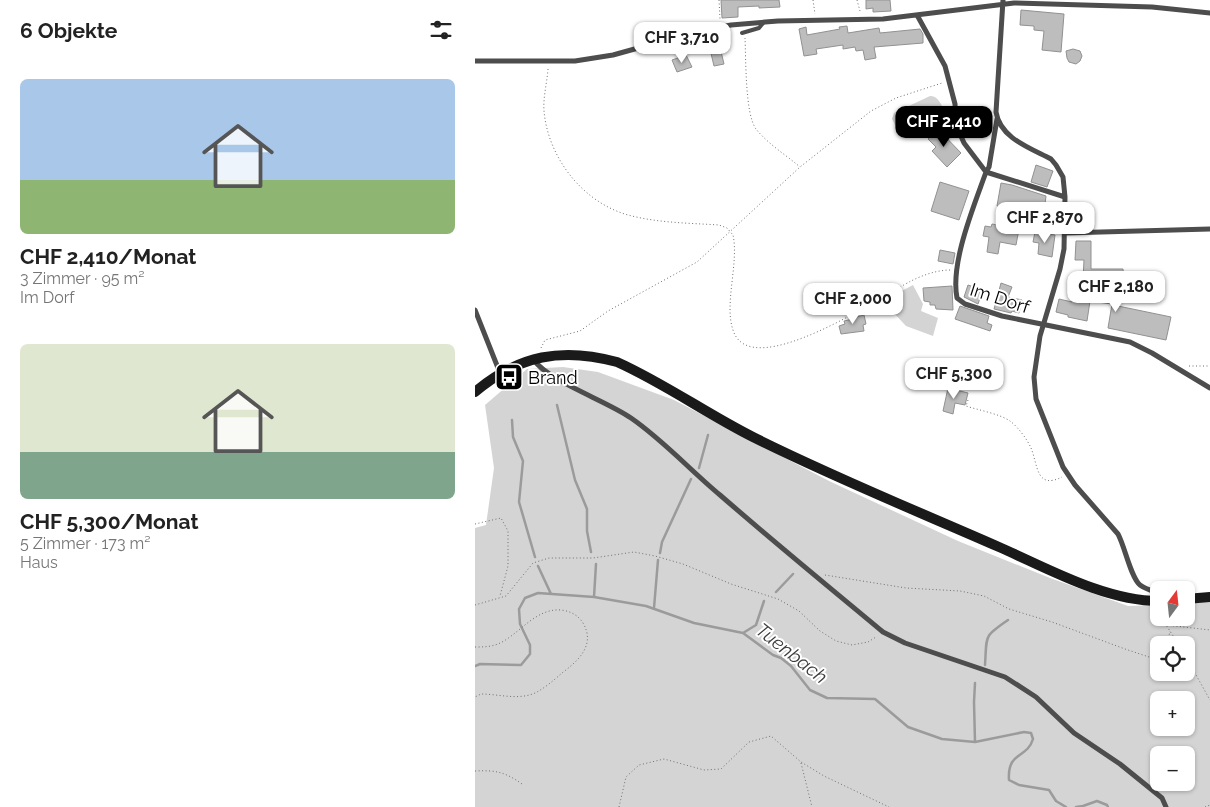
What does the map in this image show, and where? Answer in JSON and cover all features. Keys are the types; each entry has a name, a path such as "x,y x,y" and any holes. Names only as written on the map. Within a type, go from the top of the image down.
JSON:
{"street":[{"path":"997,119 1003,2"},
{"path":"475,62 549,62 593,58 652,45 721,26 764,22 861,20 917,15 1003,2 1152,7 1210,13"},
{"path":"917,15 945,66 955,104 956,125 964,143 986,172 1065,197"},
{"name":"Im Dorf","path":"997,119 1008,134 1051,160 1063,177 1065,197 1064,249 1043,325 1002,316 961,302 957,298 957,270 971,216 989,168 997,119"},
{"path":"1065,233 1210,229"},
{"path":"475,310 500,373"},
{"path":"1150,590 1137,582 1124,545 1067,474 1059,458 1034,388 1035,364 1043,325 1130,342 1210,388"},
{"path":"475,392 500,373 534,359 562,354 576,354 617,362 767,444 1083,584 1135,600 1150,601"},
{"path":"534,359 543,370 631,418 652,434 719,495 883,632 905,643 1005,677 1036,697 1074,733 1120,764 1155,792 1162,798 1167,807"},
{"path":"1195,598 1210,597"}],"lane":[{"path":"743,33 759,28 764,22"}],"path":[{"path":"719,0 721,26"},
{"path":"813,0 816,20"},
{"path":"857,0 861,20"},
{"path":"743,33 748,94 753,123 760,134 801,167"},
{"path":"549,62 544,110 549,138 561,163 578,184 605,205 626,214 651,220 719,225 730,231 735,240 731,324 738,341 743,345 752,348 767,348 797,341 917,278 938,271 957,270"},
{"path":"541,349 545,340 580,331 620,304 697,262 801,167 881,105 949,80"},
{"path":"1176,367 1210,366"},
{"path":"968,400 966,406 1011,422 1028,442 1036,468 1044,479 1051,481 1067,474"},
{"path":"475,524 501,518 508,531 508,566 500,597"},
{"path":"475,605 506,596 533,563 549,558 593,558 634,552 683,564 731,584 778,599 799,611 820,631 836,641 852,645 867,642 883,632"},
{"path":"812,572 905,588 960,591 983,596 1009,609 1150,657"},
{"path":"475,647 498,644 547,612 559,610 574,614 581,620 588,636 585,650 579,660 536,692 521,697 481,694 475,697"},
{"path":"1167,626 1173,636"},
{"path":"1175,626 1210,630"},
{"path":"1169,636 1170,631"},
{"path":"1195,673 1210,700"},
{"path":"619,807 626,777 639,764 664,759 705,770 721,769 749,742 771,736 801,762 823,776 889,807"},
{"path":"801,762 812,807"},
{"path":"475,771 487,770 508,774 522,784"},
{"path":"1205,807 1210,805"}],"shaded area":[{"path":"930,96 937,99 942,105 944,110 941,116 906,131 902,132 897,128 892,119 894,113"},
{"path":"913,285 923,304 921,311 938,318 933,336 906,326 893,312 896,294"},
{"path":"563,367 598,372 674,400 829,481 958,541 1050,578 1128,606 1150,605 1150,626 1195,626 1195,602 1210,600 1210,807 475,807 475,528 486,525 494,468 485,405 527,369"}],"building":[{"path":"721,0 779,0 780,7 738,7 738,17 722,18"},
{"path":"866,0 890,0 891,11 873,12 873,8 866,9"},
{"path":"1021,10 1064,14 1061,52 1042,50 1044,31 1034,30 1034,26 1020,25"},
{"path":"847,26 848,33 879,28 880,33 920,29 923,34 923,43 874,47 876,58 865,60 863,50 856,51 855,47 843,49 843,45 816,49 817,54 804,56 799,29 806,27 807,35"},
{"path":"719,43 724,64 714,66 709,45"},
{"path":"1073,49 1080,51 1082,56 1076,64 1069,62 1067,58 1066,51"},
{"path":"686,55 692,67 677,72 672,60"},
{"path":"938,129 961,153 947,167 932,151 936,147 928,139"},
{"path":"1036,165 1053,171 1047,187 1031,182"},
{"path":"940,182 969,191 959,220 931,211"},
{"path":"1001,183 1046,196 1044,213 997,206"},
{"path":"992,224 1019,229 1016,245 1000,242 998,254 987,252 989,237 983,236 985,226 991,227"},
{"path":"1035,232 1055,235 1052,257 1038,254 1039,243 1033,242"},
{"path":"1076,241 1091,241 1091,269 1123,269 1124,279 1083,280 1084,260 1075,260"},
{"path":"940,250 955,253 953,264 938,261"},
{"path":"1001,283 1012,287 1008,297 1022,300 1019,313 994,309"},
{"path":"968,285 983,290 978,304 964,297"},
{"path":"952,286 953,310 936,309 935,305 930,305 930,302 924,301 923,288"},
{"path":"1082,286 1120,291 1118,306 1171,317 1166,340 1108,328 1112,304 1090,301 1087,321 1056,312 1059,299 1072,302 1074,291 1082,293"},
{"path":"960,306 989,316 987,323 992,325 990,331 955,319"},
{"path":"864,315 866,324 863,325 864,331 841,334 839,326 845,324 844,321"},
{"path":"948,388 968,393 965,405 955,403 953,414 943,411"}],"waterway":[{"path":"557,405 575,480 587,509 587,531 591,552"},
{"path":"512,420 513,437 523,461 519,502 535,557"},
{"path":"699,468 708,435"},
{"path":"660,553 662,542 691,479"},
{"path":"654,608 658,560"},
{"path":"594,597 596,564"},
{"path":"538,566 551,594"},
{"path":"776,592 793,574"},
{"name":"Tuenbach","path":"475,666 480,664 521,665 530,654 530,645 520,624 519,609 525,598 538,593 594,597 646,606 694,623 743,633 791,666 810,690 827,698 875,699 908,727 942,739 975,742 1024,732 1031,733 1033,739 1030,745 1011,764 1009,780 1019,785 1049,790 1056,801 1066,807"},
{"path":"743,633 756,625 764,601"},
{"path":"985,665 986,648 990,634 1008,620"},
{"path":"975,683 975,742"},
{"name":"Tuenbach","path":"1076,807 1097,801 1108,807"}],"place":[{"name":"Brand","path":"509,377"}]}
